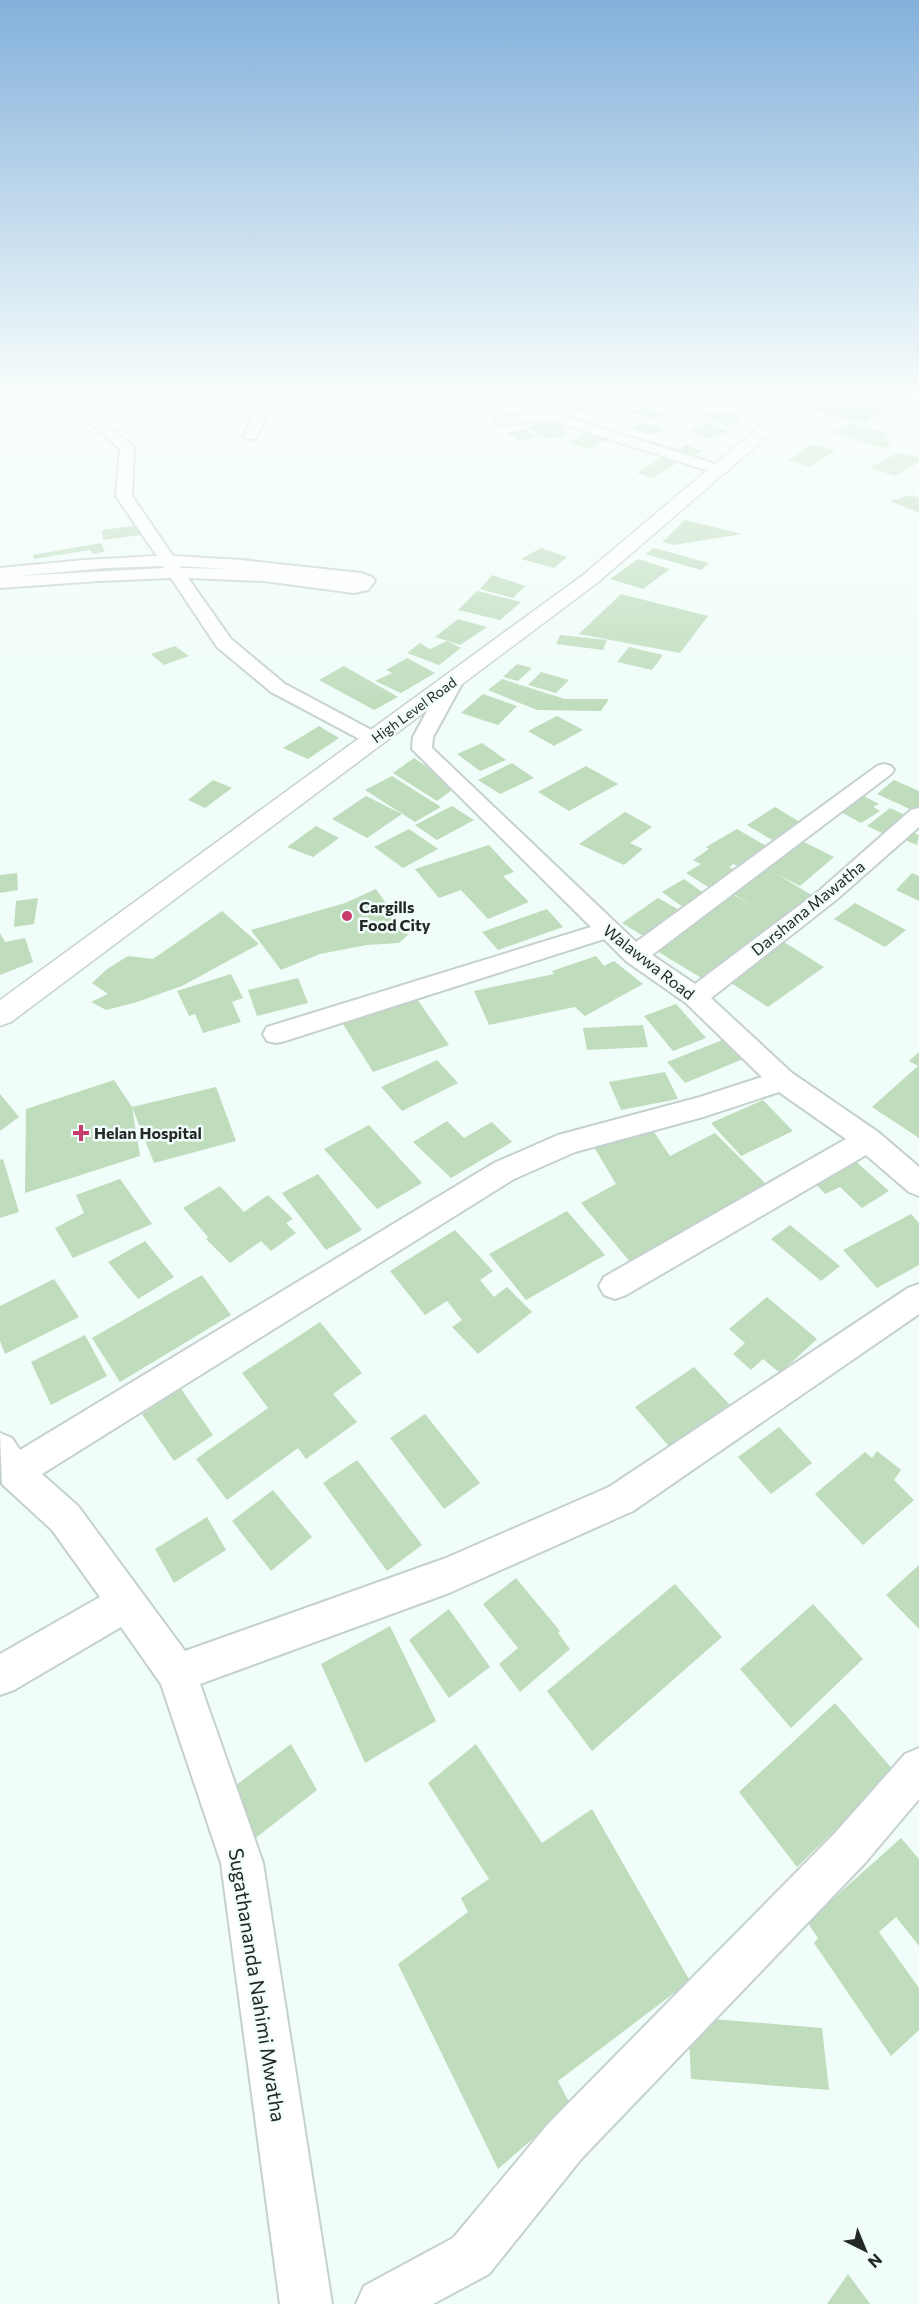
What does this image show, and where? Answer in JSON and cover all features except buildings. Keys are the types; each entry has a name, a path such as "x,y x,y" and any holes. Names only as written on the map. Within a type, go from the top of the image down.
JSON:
{"highway":[{"name":"High Level Road","path":"0,1015 590,579 685,500"}],"street":[{"path":"126,500 224,643 278,688 374,739"},
{"path":"0,573 57,567 264,566 361,578 366,581 362,586 354,588 172,567 0,584"},
{"name":"Walawwa Road","path":"453,682 423,737 422,749 635,955 695,998 782,1080 916,1176"},
{"path":"635,955 884,770"},
{"name":"Darshana Mawatha","path":"695,998 828,895 919,815"},
{"path":"276,1034 607,930"},
{"path":"7,1460 504,1171 568,1143 704,1107 782,1080"},
{"path":"615,1286 868,1140"},
{"path":"177,1673 449,1575 621,1499 919,1297"},
{"name":"Sugathananda Nahimi Mwatha","path":"7,1460 65,1518 177,1673 242,1863 306,2304"},
{"path":"0,1676 126,1603"},
{"path":"382,2304 471,2256 565,2141 850,1848 919,1768"}],"place":[{"name":"Cargills Food City","path":"347,916"},
{"name":"Helan Hospital","path":"81,1133"}]}
